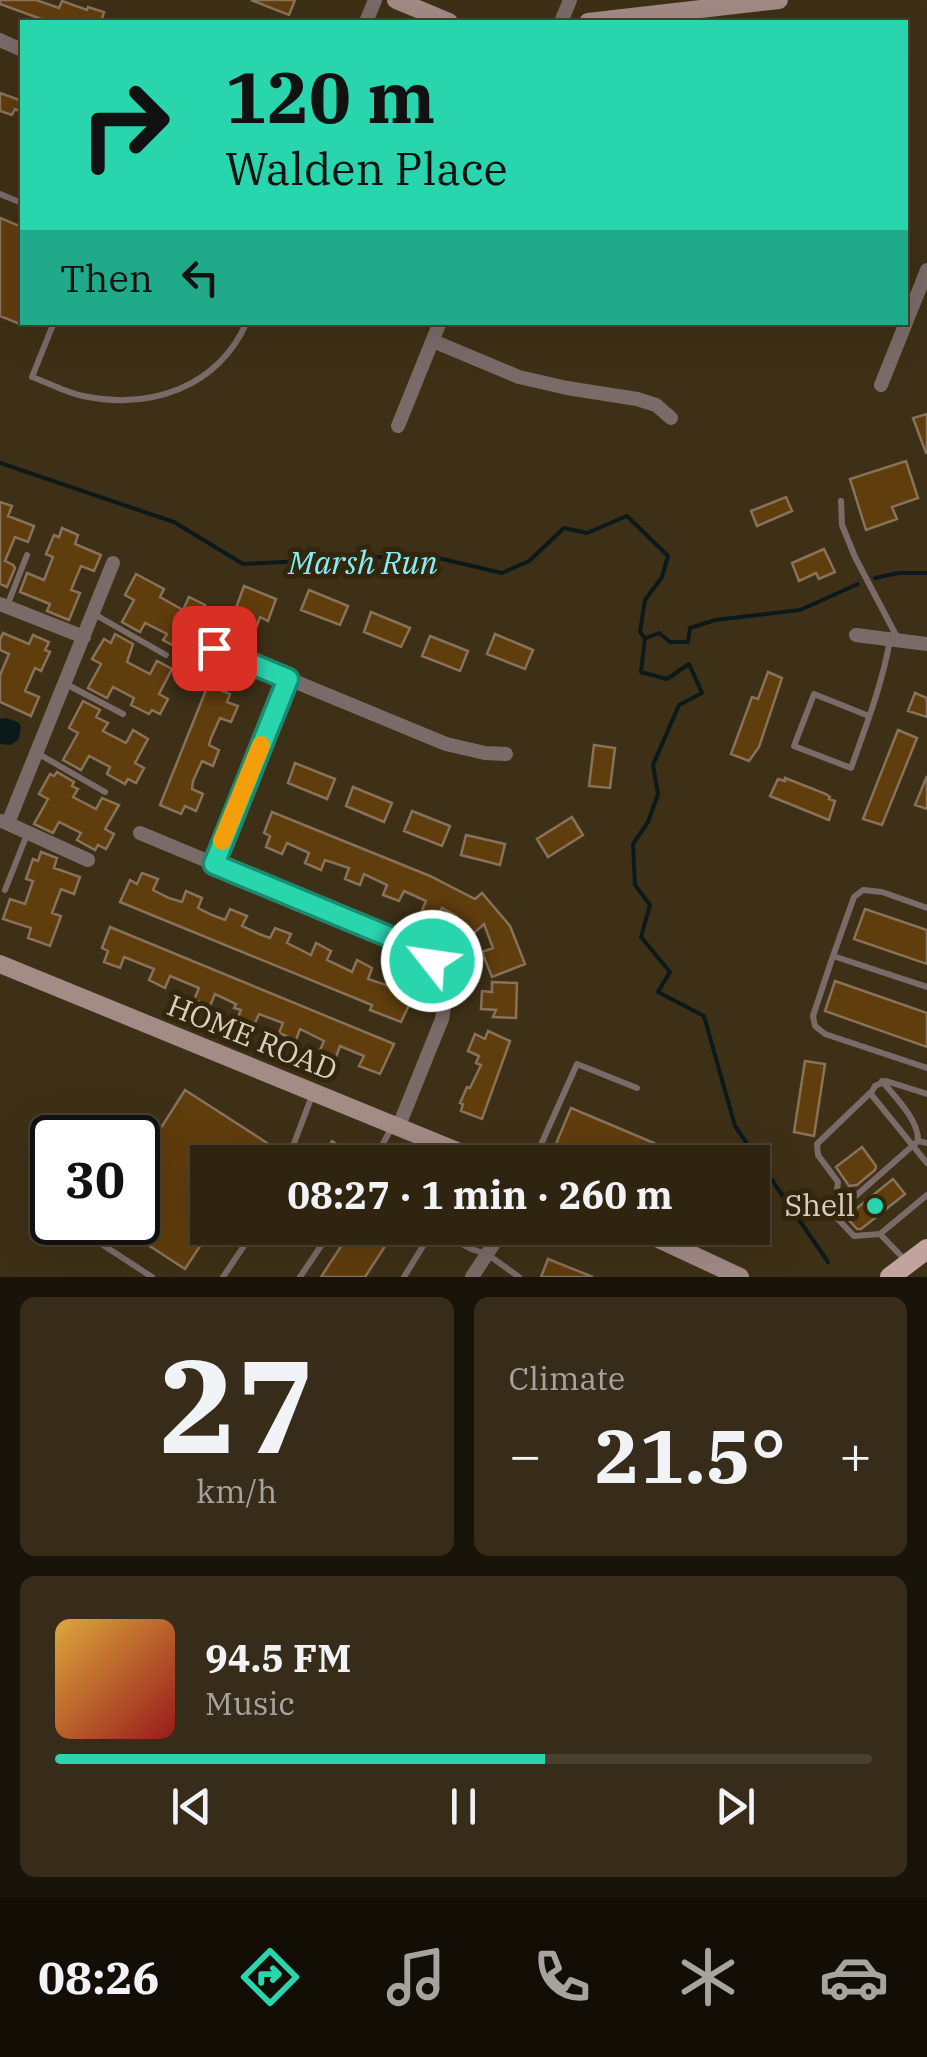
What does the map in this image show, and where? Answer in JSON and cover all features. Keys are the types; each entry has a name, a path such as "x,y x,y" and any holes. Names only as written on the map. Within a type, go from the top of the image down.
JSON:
{"main road":[{"path":"890,1277 927,1249"}],"street":[{"path":"396,0 444,20"},
{"path":"605,20 778,0"},
{"path":"908,318 927,270"},
{"path":"398,426 439,325"},
{"path":"881,385 905,325"},
{"path":"433,341 519,377 637,398 656,405 672,418"},
{"path":"88,860 4,822 114,563"},
{"path":"3,606 84,637"},
{"path":"856,635 927,644"},
{"path":"214,648 446,744 485,754 506,754"},
{"path":"214,864 288,679"},
{"path":"140,833 407,944 432,961 445,988 442,1019 396,1127"},
{"name":"HOME ROAD","path":"0,964 441,1145"},
{"path":"472,1277 492,1245"},
{"path":"671,1245 740,1277"}],"lane":[{"path":"53,325 32,377 80,396 122,402 162,397 205,376 230,352 245,325"},
{"path":"841,501 842,526 894,640 883,676 851,768 794,746 814,694 869,716"},
{"path":"3,606 28,556"},
{"path":"94,614 166,655"},
{"path":"65,684 123,714"},
{"path":"36,753 106,792"},
{"path":"5,890 28,832"},
{"path":"927,908 882,892 862,890 854,897 813,1016 815,1026 825,1034 927,1068"},
{"path":"833,956 927,987"},
{"path":"541,1145 576,1064 638,1088"},
{"path":"834,1215 919,1143 914,1124 882,1081"},
{"path":"834,1215 838,1182 818,1154 817,1144 882,1081 927,1094"},
{"path":"293,1145 313,1092"},
{"path":"870,1093 919,1143 927,1162"},
{"path":"384,1145 396,1127"},
{"path":"834,1215 854,1236 880,1234 927,1195"},
{"path":"880,1234 908,1263"},
{"path":"103,1245 152,1277"},
{"path":"223,1277 245,1245"},
{"path":"300,1277 321,1245"},
{"path":"404,1277 424,1245"},
{"path":"463,1245 486,1254 519,1277"}],"shaded area":[{"path":"0,719 21,726 19,739 11,745 0,744"}],"building":[{"path":"0,0 36,0 59,8 62,1 104,12 102,20 40,20 0,4"},
{"path":"251,0 295,0 289,15"},
{"path":"0,93 20,100 20,111 15,109 12,115 0,111"},
{"path":"0,218 20,226 20,324 0,316"},
{"path":"927,414 927,453 926,453 913,418"},
{"path":"906,461 918,498 892,507 897,519 866,530 850,479"},
{"path":"786,497 792,511 757,526 751,511"},
{"path":"0,502 12,506 8,516 34,526 28,542 15,537 5,561 15,568 7,587 0,584"},
{"path":"62,528 78,535 75,544 101,555 94,571 81,566 71,590 80,593 69,620 47,611 50,604 20,592 27,573 44,580 53,557 46,554 54,535 59,537"},
{"path":"824,549 835,572 819,579 816,573 799,581 792,563"},
{"path":"136,574 164,589 160,597 183,610 189,597 205,605 192,630 201,635 192,650 184,646 182,650 163,640 167,634 145,623 140,632 122,622 134,600 125,595"},
{"path":"244,586 276,599 268,621 260,617 256,628 239,622 244,611 236,608"},
{"path":"309,590 348,606 340,625 301,610"},
{"path":"371,612 410,628 401,647 364,632"},
{"path":"3,633 29,644 33,635 49,642 45,650 50,652 41,671 35,668 25,691 39,697 31,716 0,702 0,675 9,654 0,650"},
{"path":"115,634 133,644 127,662 150,674 157,661 172,669 159,694 168,699 160,714 152,710 149,714 131,705 134,698 113,687 107,698 88,688 101,664 92,659 104,639 111,643"},
{"path":"495,634 533,650 525,669 487,654"},
{"path":"430,636 468,651 460,671 422,656"},
{"path":"768,672 782,678 759,747 749,761 731,754 752,697 758,699"},
{"path":"208,685 230,694 227,702 238,706 231,722 220,718 211,738 209,745 219,750 213,766 202,761 193,781 192,789 203,794 196,811 185,806 181,814 160,805"},
{"path":"915,693 927,698 927,717 908,711"},
{"path":"83,701 100,710 96,717 108,723 103,731 126,743 133,730 148,739 135,763 144,768 136,783 128,779 125,784 107,774 110,767 89,756 81,770 63,760 78,733 69,728"},
{"path":"898,730 917,738 882,825 863,819"},
{"path":"594,745 615,748 610,788 589,786"},
{"path":"295,763 335,779 327,799 288,783"},
{"path":"57,772 74,782 72,786 78,789 73,797 96,809 102,798 119,805 105,829 114,834 106,849 98,845 95,850 77,840 81,833 59,822 53,833 34,824 48,799 39,794 50,774 54,776"},
{"path":"927,776 927,809 915,805"},
{"path":"785,778 835,801 829,820 770,796 778,779"},
{"path":"353,787 392,803 384,822 346,806"},
{"path":"412,811 450,826 442,846 404,831"},
{"path":"272,812 430,876 475,899 482,893 510,926 525,964 492,977 482,952 493,948 484,924 472,935 456,916 442,908 436,918 422,910 426,901 404,891 399,901 383,895 387,885 364,874 360,885 345,879 349,868 325,860 321,870 305,863 309,853 287,843 282,854 266,847 270,836 264,833"},
{"path":"572,817 583,835 548,857 537,839"},
{"path":"466,835 505,844 500,865 461,855"},
{"path":"41,852 57,858 54,868 80,877 74,894 61,889 52,913 61,916 50,946 28,938 31,928 3,919 10,899 25,904 33,881 26,879 33,859 38,861"},
{"path":"142,873 158,879 153,890 169,898 182,902 186,891 202,898 198,908 212,915 225,920 230,909 247,916 242,926 259,934 270,938 275,928 291,934 287,943 311,955 316,943 331,951 327,960 352,972 357,960 372,968 368,979 389,986 391,980 407,986 402,998 411,1001 401,1022 370,1010 372,1005 120,902 130,880 137,884"},
{"path":"865,909 927,930 927,964 854,939"},
{"path":"110,927 394,1044 380,1074 359,1066 364,1056 340,1046 336,1057 320,1050 324,1041 300,1029 296,1040 279,1033 283,1023 259,1014 255,1023 238,1017 241,1010 234,1008 236,1004 215,994 210,1006 194,1000 199,988 170,976 165,988 149,980 154,969 124,957 120,968 104,962 108,951 102,948"},
{"path":"835,981 927,1013 927,1047 825,1011"},
{"path":"492,982 517,983 516,1018 493,1017 496,1010 481,1009 482,991 492,992"},
{"path":"488,1031 510,1041 482,1119 461,1111 460,1103 481,1065 476,1063 479,1056 468,1051 475,1034 485,1039"},
{"path":"805,1061 825,1064 814,1136 794,1132"},
{"path":"185,1090 270,1145 190,1145 190,1245 201,1245 185,1269 148,1245 160,1245 160,1129"},
{"path":"571,1108 654,1143 653,1145 556,1145"},
{"path":"862,1147 875,1170 857,1185 849,1186 836,1167"},
{"name":"Shell","path":"893,1179 905,1194 857,1229 846,1217"},
{"path":"342,1245 386,1245 365,1277 321,1277"},
{"path":"548,1259 593,1277 541,1277"}],"waterway":[{"name":"Marsh Run","path":"0,463 174,522 243,564 434,557 502,573 529,561 564,528 587,533 627,516 668,556 662,577 645,600 640,632 645,638 641,672 667,679 689,664 702,693 679,705 653,765 658,794 648,822 633,844 635,885 650,905 641,937 670,972 658,992 704,1016 735,1126 828,1262"},
{"path":"875,578 927,573"},
{"path":"646,638 659,633 670,642 688,642 690,628 715,620 800,610 858,584"}],"slow traffic":[{"path":"222,841 261,745"}],"place":[{"name":"Shell","path":"875,1206"}],"route":[{"path":"214,648 288,679 214,864 407,944 432,961"}]}
